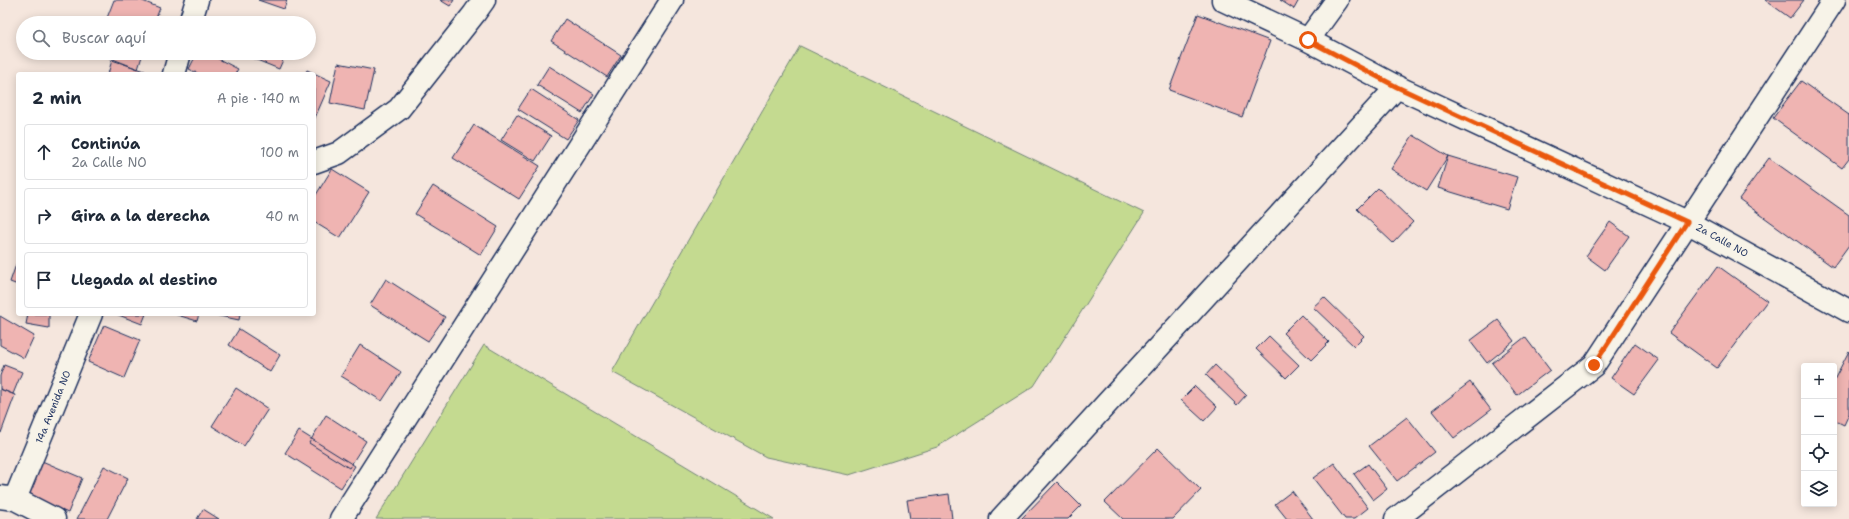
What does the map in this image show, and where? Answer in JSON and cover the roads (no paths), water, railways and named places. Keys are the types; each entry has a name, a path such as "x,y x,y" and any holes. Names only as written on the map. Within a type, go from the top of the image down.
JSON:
{"street":[{"path":"192,16 197,0"},
{"path":"316,161 339,153 399,109 484,0"},
{"path":"341,519 672,0"},
{"name":"2a Calle NO","path":"1223,0 1308,40 1397,87 1687,222 1849,310"},
{"path":"1308,40 1337,0"},
{"path":"1396,519 1594,365 1834,0"},
{"path":"175,72 178,60"},
{"path":"1001,519 1397,87"},
{"name":"14a Avenida NO","path":"7,498 90,316"},
{"path":"7,498 54,519"}]}
